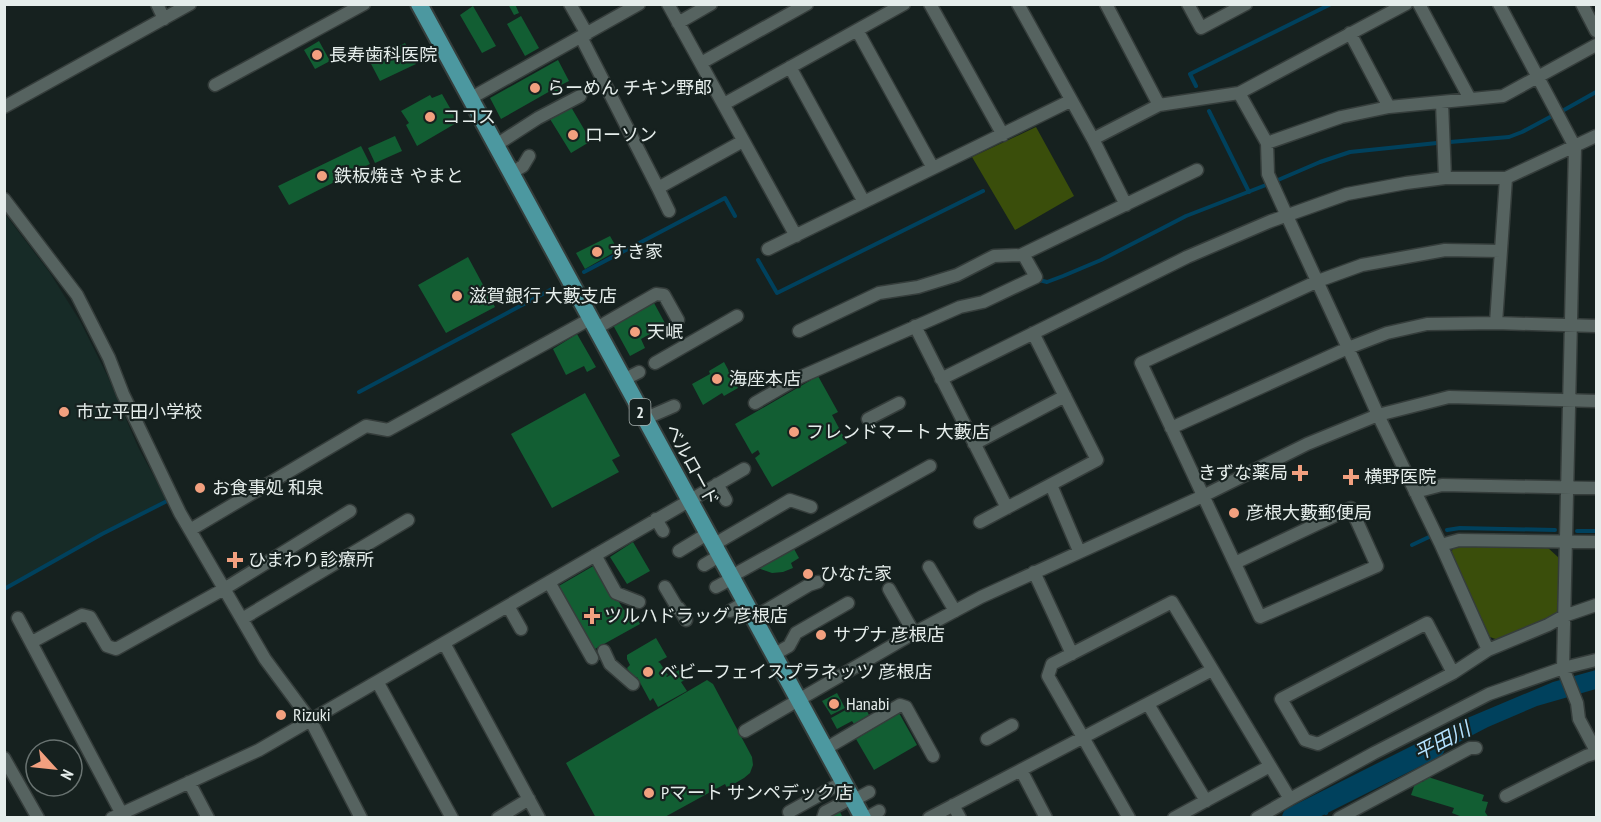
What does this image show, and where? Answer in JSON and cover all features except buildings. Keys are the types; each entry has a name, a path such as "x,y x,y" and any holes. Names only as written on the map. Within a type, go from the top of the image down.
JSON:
{"main road":[{"name":"ベルロード","path":"419,4 731,578 737,607 753,618 853,799 869,815"}],"street":[{"path":"157,4 164,19"},
{"path":"4,107 190,4"},
{"path":"215,85 364,4"},
{"path":"570,4 625,130 669,211"},
{"path":"471,98 639,4"},
{"path":"668,4 796,236"},
{"path":"678,22 711,4"},
{"path":"701,63 807,4"},
{"path":"724,104 904,4"},
{"path":"930,4 1003,135"},
{"path":"1018,4 1093,139 1126,205"},
{"path":"1106,4 1159,105"},
{"path":"1188,4 1201,28 1246,4"},
{"path":"1093,139 1159,105 1239,93 1406,4"},
{"path":"1419,4 1470,99"},
{"path":"1499,4 1575,147 1564,670 1577,703 1580,719 1596,752 1506,796"},
{"path":"1582,4 1596,30"},
{"path":"857,30 933,168"},
{"path":"1350,33 1389,106"},
{"path":"1267,143 1341,117 1389,106 1503,96 1596,45"},
{"path":"790,67 864,202"},
{"path":"1239,93 1267,143 1268,174 1377,415 1441,545 1488,650"},
{"path":"496,145 538,118 580,96"},
{"path":"768,249 1070,101"},
{"path":"1442,103 1445,178"},
{"path":"941,379 1187,256 1287,216 1347,194 1406,183 1445,178 1506,178 1596,136"},
{"path":"658,188 743,141"},
{"path":"511,173 523,166 529,156"},
{"path":"799,331 879,293 918,287 947,278 994,256 1023,254 1197,170"},
{"path":"1496,323 1506,178"},
{"path":"4,199 77,295 190,530 265,659 311,721 361,818"},
{"path":"1235,563 1351,508 1377,566 1260,617 1141,363 1318,281 1362,265 1445,250 1501,251"},
{"path":"755,403 798,378 960,307 983,302 1036,277 1023,254"},
{"path":"190,530 366,426 388,430 656,294 664,296 678,320"},
{"path":"655,363 736,316"},
{"path":"1171,428 1348,348 1387,333 1427,324 1496,323 1596,326"},
{"path":"915,327 1007,508"},
{"path":"980,522 1097,460 1033,333"},
{"path":"623,380 639,372"},
{"path":"974,444 1065,396"},
{"path":"745,731 955,611 1079,551 1203,496 1307,444 1377,415 1449,397 1596,401"},
{"path":"868,419 899,403"},
{"path":"644,419 674,406"},
{"path":"716,587 930,466"},
{"path":"18,618 119,816 259,750 744,469"},
{"path":"717,484 726,500"},
{"path":"1051,485 1079,551"},
{"path":"1415,492 1442,485 1596,488"},
{"path":"679,551 713,545 790,501 811,507"},
{"path":"32,642 82,615 90,616 107,646 116,649 224,589 350,511"},
{"path":"656,519 663,531"},
{"path":"242,620 408,520"},
{"path":"1441,545 1459,540 1596,542"},
{"path":"704,565 713,545"},
{"path":"595,555 616,593 639,602"},
{"path":"929,567 955,611"},
{"path":"1034,572 1072,654"},
{"path":"549,582 592,658"},
{"path":"753,618 818,582"},
{"path":"665,587 686,620"},
{"path":"889,590 914,633"},
{"path":"1129,818 1048,676 1052,664 1172,602 1290,799"},
{"path":"773,655 789,646 796,633 848,603"},
{"path":"1453,673 1427,623 1281,699 1305,740 1318,744 1453,673 1488,650 1564,616 1596,605"},
{"path":"508,606 521,629"},
{"path":"444,643 539,818"},
{"path":"604,651 610,664 633,684"},
{"path":"1257,818 1374,753 1489,694 1596,660"},
{"path":"929,818 1007,773 1021,770 1032,760 1084,737 1212,670"},
{"path":"378,683 452,818"},
{"path":"1148,704 1206,801"},
{"path":"825,749 880,710 900,705 906,707 933,756"},
{"path":"987,739 1011,725"},
{"path":"1339,818 1470,748 1476,748"},
{"path":"4,758 38,818"},
{"path":"1174,818 1270,766"},
{"path":"1021,770 1046,818"},
{"path":"189,782 208,818"},
{"path":"789,812 843,782"},
{"path":"823,818 825,813 869,792"},
{"path":"498,818 529,800"},
{"path":"953,805 960,818"}],"shaded area":[{"name":"市立平田小学校","path":"5,214 50,273 80,321 108,377 138,447 166,499 5,590"}],"green space":[{"path":"1036,127 1074,196 1015,230 972,157"},
{"path":"1454,546 1547,547 1559,558 1558,613 1498,640 1490,637 1451,553"}],"water":[{"path":"1596,670 1596,689 1537,706 1488,727 1421,762 1392,760 1465,719 1553,682"}],"waterway":[{"path":"1196,86 1190,74 1331,4"},
{"path":"1564,110 1596,92"},
{"path":"1209,111 1249,192"},
{"path":"1450,142 1509,137 1552,116"},
{"path":"1278,180 1350,152 1437,143"},
{"path":"1039,280 1047,282 1063,276 1101,260 1186,216 1266,185"},
{"path":"758,260 777,293 983,191"},
{"path":"584,272 725,198 735,216"},
{"path":"359,392 552,289"},
{"path":"6,588 102,534 167,501"},
{"path":"1447,530 1460,528 1555,530"},
{"path":"1577,531 1596,531"},
{"path":"1412,545 1429,537"},
{"name":"平田川","path":"1293,818 1434,747"},
{"path":"1321,803 1326,813"}],"place":[{"name":"長寿歯科医院","path":"317,55"},
{"name":"らーめん チキン野郎","path":"535,88"},
{"name":"ココス","path":"430,117"},
{"name":"ローソン","path":"573,135"},
{"name":"鉄板焼き やまと","path":"322,176"},
{"name":"すき家","path":"597,252"},
{"name":"滋賀銀行 大藪支店","path":"457,296"},
{"name":"天岷","path":"635,332"},
{"name":"海座本店","path":"717,379"},
{"name":"市立平田小学校","path":"64,412"},
{"name":"フレンドマート 大藪店","path":"794,432"},
{"name":"きずな薬局","path":"1300,473"},
{"name":"横野医院","path":"1351,477"},
{"name":"お食事処 和泉","path":"200,488"},
{"name":"彦根大藪郵便局","path":"1234,513"},
{"name":"ひまわり診療所","path":"235,560"},
{"name":"ひなた家","path":"808,574"},
{"name":"ツルハドラッグ 彦根店","path":"592,616"},
{"name":"サプナ 彦根店","path":"821,635"},
{"name":"ベビーフェイスプラネッツ 彦根店","path":"648,672"},
{"name":"Hanabi","path":"834,704"},
{"name":"Rizuki","path":"281,715"},
{"name":"Pマート サンペデック店","path":"649,793"}]}
